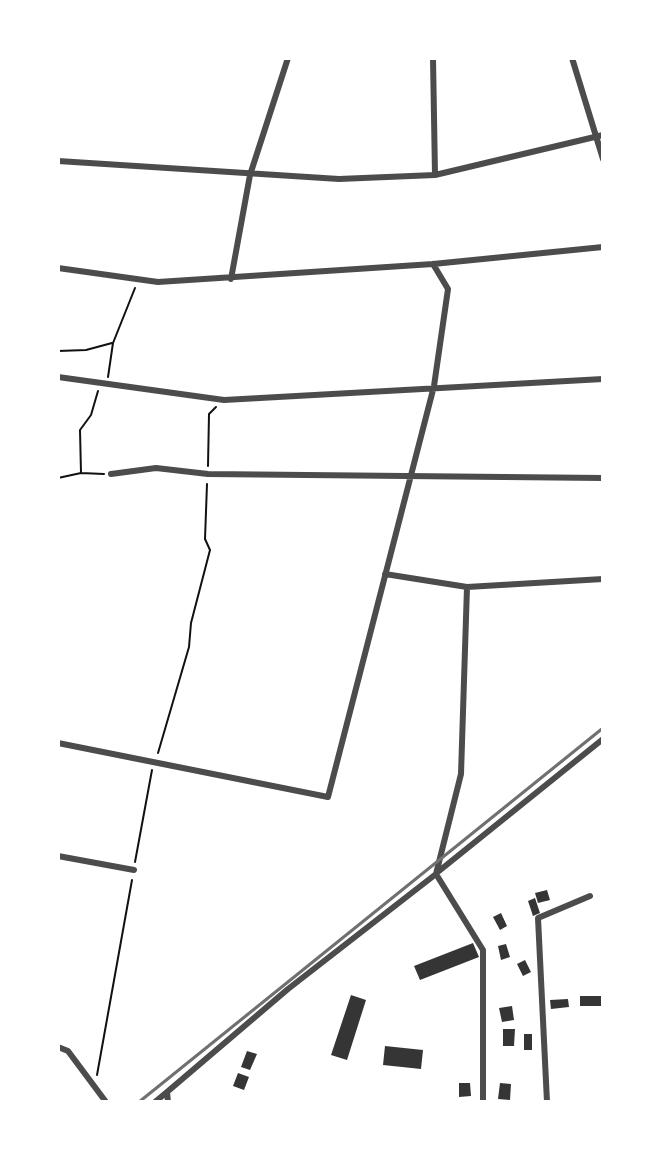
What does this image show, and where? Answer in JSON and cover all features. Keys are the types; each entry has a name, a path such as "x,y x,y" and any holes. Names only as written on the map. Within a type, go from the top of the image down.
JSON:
{"street":[{"path":"231,279 250,175 288,58"},
{"path":"433,58 435,175"},
{"path":"572,58 600,136 603,159"},
{"path":"58,161 339,179 435,175 600,136"},
{"path":"58,268 158,282 433,264 603,247"},
{"path":"58,743 328,797 434,386 448,289 433,264"},
{"path":"58,377 224,400 603,379"},
{"path":"111,474 156,468 208,474 603,478"},
{"path":"385,574 467,587 603,579"},
{"path":"467,587 461,774 436,874 483,950 483,1102"},
{"path":"155,1102 288,989 603,739"},
{"path":"58,856 134,870"},
{"path":"547,1102 538,918 590,896"},
{"path":"58,1047 68,1051 96,1084 106,1102"},
{"path":"167,1092 168,1102"}],"path":[{"path":"58,351 86,350 113,343"},
{"path":"96,1084 153,763 177,696 210,550 204,526 209,414 224,400"},
{"path":"58,478 81,473 111,474"}],"building":[{"path":"547,890 550,900 538,903 535,893"},
{"path":"535,898 540,913 533,916 528,901"},
{"path":"501,913 507,926 500,930 493,917"},
{"path":"473,943 479,957 420,980 414,966"},
{"path":"506,944 510,957 501,960 498,946"},
{"path":"525,960 531,972 523,976 517,964"},
{"path":"351,995 366,1000 347,1060 331,1055"},
{"path":"580,996 603,996 603,1006 580,1006"},
{"path":"568,999 569,1007 551,1009 550,1000"},
{"path":"512,1006 514,1020 502,1022 499,1008"},
{"path":"503,1029 515,1029 514,1046 503,1046"},
{"path":"524,1034 532,1034 532,1050 524,1050"},
{"path":"385,1046 423,1050 421,1069 383,1065"},
{"path":"247,1051 257,1054 250,1070 241,1067"},
{"path":"238,1073 249,1077 244,1090 233,1086"},
{"path":"459,1083 470,1083 471,1096 459,1097"},
{"path":"500,1083 511,1084 510,1100 498,1099"}],"railway":[{"path":"139,1102 603,728"}]}
